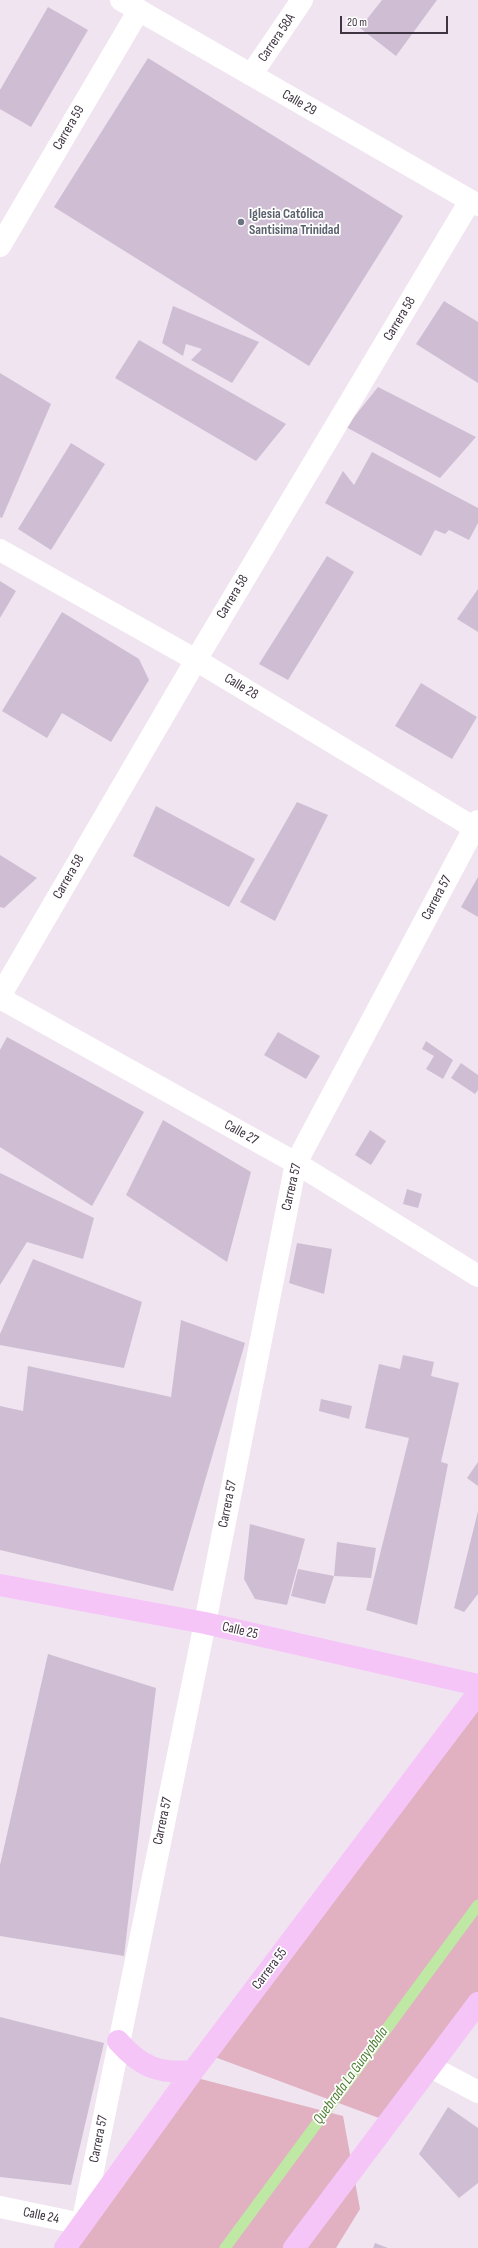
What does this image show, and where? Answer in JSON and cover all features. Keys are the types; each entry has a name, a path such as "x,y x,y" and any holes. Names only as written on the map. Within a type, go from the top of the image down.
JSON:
{"street":[{"name":"Carrera 58A","path":"251,75 302,0"},
{"name":"Calle 29","path":"130,5 474,203"},
{"name":"Carrera 59","path":"0,246 130,5"},
{"name":"Carrera 58","path":"0,997 196,660 474,203"},
{"name":"Calle 28","path":"0,550 196,660 477,826"},
{"name":"Carrera 57","path":"82,2224 205,1622 296,1163 477,826"},
{"name":"Calle 27","path":"0,997 296,1163 478,1276"},
{"name":"Calle 25","path":"0,1585 205,1622 478,1685"},
{"name":"Carrera 55","path":"65,2248 193,2072 478,1693"},
{"path":"294,2248 478,2003"},
{"path":"118,2042 132,2057 151,2068 172,2073 193,2072"},
{"path":"431,2067 478,2092"},
{"name":"Calle 24","path":"0,2207 82,2224"}],"shaded area":[{"path":"478,1711 478,2014 379,2118 212,2056"},
{"path":"197,2078 343,2116 360,2209 336,2248 68,2248"}],"building":[{"path":"382,0 437,0 396,56 360,28"},
{"path":"48,7 88,30 31,127 0,109 0,90"},
{"path":"148,58 403,216 309,366 54,207"},
{"path":"444,301 478,322 478,383 416,344"},
{"path":"173,306 259,342 232,383 191,360 202,349 186,344 183,356 162,343"},
{"path":"139,340 286,424 256,461 115,378"},
{"path":"0,373 51,404 2,518 0,517"},
{"path":"378,387 476,437 440,478 346,427"},
{"path":"71,443 105,464 51,550 18,529"},
{"path":"372,452 478,508 478,523 469,540 449,530 445,534 435,530 421,556 325,503 343,471 354,485"},
{"path":"327,556 354,572 288,680 259,664"},
{"path":"0,581 16,591 0,618"},
{"path":"478,589 478,632 457,619"},
{"path":"62,612 139,659 149,680 111,742 62,713 47,738 2,711"},
{"path":"421,683 477,717 452,759 395,726"},
{"path":"297,802 328,815 275,921 240,902"},
{"path":"156,806 255,859 229,907 133,856"},
{"path":"0,855 37,878 4,908 0,907"},
{"path":"478,877 478,917 461,907"},
{"path":"278,1032 320,1056 306,1079 264,1055"},
{"path":"7,1037 144,1112 92,1206 0,1147 0,1050"},
{"path":"426,1041 453,1060 443,1079 426,1069 434,1056 422,1049"},
{"path":"461,1063 478,1075 478,1090 475,1094 451,1078"},
{"path":"163,1120 251,1172 227,1262 126,1195"},
{"path":"370,1130 386,1141 371,1165 355,1155"},
{"path":"0,1173 94,1218 83,1259 27,1242 0,1285"},
{"path":"407,1189 422,1194 418,1208 403,1204"},
{"path":"297,1243 332,1249 324,1294 289,1283"},
{"path":"33,1259 142,1302 124,1368 0,1345 0,1334"},
{"path":"181,1320 245,1343 173,1591 0,1550 0,1406 23,1411 28,1366 171,1397"},
{"path":"403,1355 434,1362 431,1376 459,1383 441,1462 448,1464 417,1625 366,1610 409,1438 365,1428 379,1364 400,1369"},
{"path":"321,1399 352,1406 349,1419 319,1411"},
{"path":"478,1462 478,1486 467,1478"},
{"path":"478,1511 478,1594 464,1612 454,1608"},
{"path":"250,1524 305,1539 287,1605 255,1599 244,1579"},
{"path":"337,1542 376,1548 371,1578 334,1576"},
{"path":"298,1569 334,1576 325,1604 291,1596"},
{"path":"48,1654 156,1688 124,1956 0,1936 0,1865"},
{"path":"0,2017 104,2043 71,2185 0,2177"},
{"path":"448,2107 478,2128 478,2183 459,2198 419,2154"},
{"path":"375,2243 388,2248 373,2248"}],"waterway":[{"name":"Quebrada La Guayabala","path":"225,2248 478,1905"}],"place":[{"name":"Iglesia Católica Santisima Trinidad","path":"241,222"}]}
